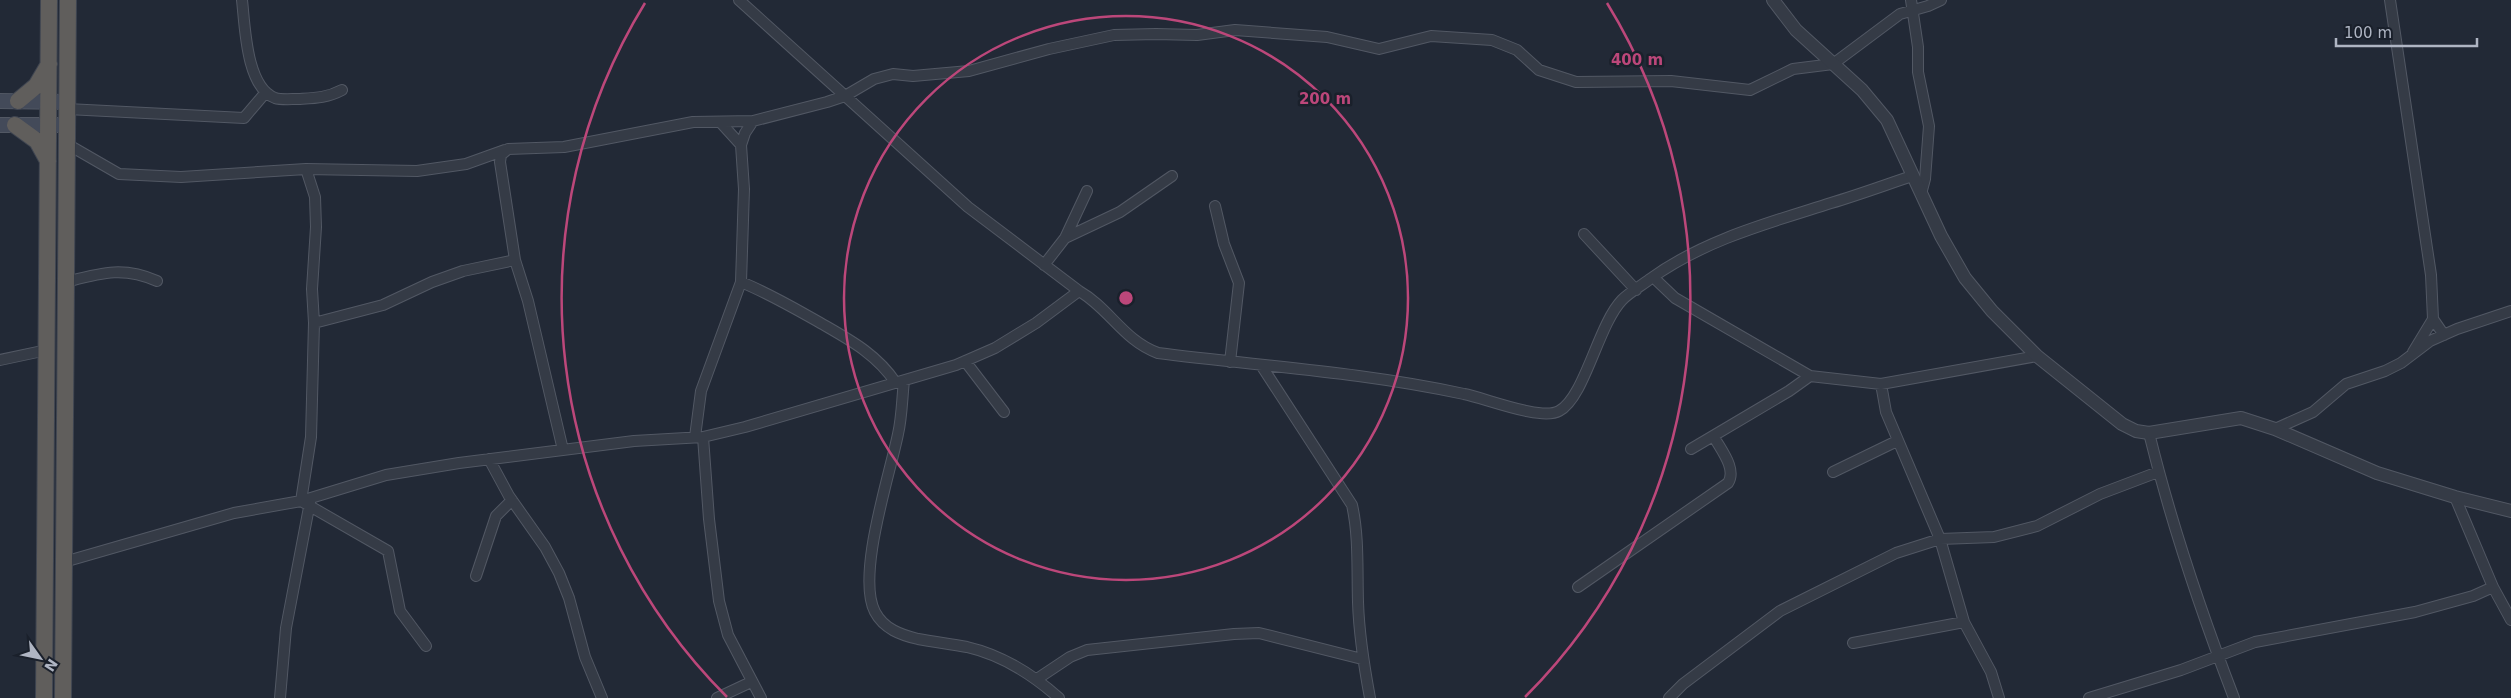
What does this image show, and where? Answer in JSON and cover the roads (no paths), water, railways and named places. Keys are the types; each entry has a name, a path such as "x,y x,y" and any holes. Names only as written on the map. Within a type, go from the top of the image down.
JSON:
{"highway":[{"path":"44,698 50,0"},
{"path":"63,698 68,0"},
{"path":"18,101 36,86 49,64"},
{"path":"8,125 37,141 50,164"}],"main road":[{"path":"0,101 49,101 67,112 50,125 8,125"}],"street":[{"path":"242,0 253,72 266,92 276,98 289,99 329,97 342,90"},
{"path":"740,0 968,207 1078,291 1090,298 1132,340 1143,348 1158,353 1317,371 1463,394 1548,413 1559,411 1570,400 1605,324 1622,300 1653,277 1715,242 1773,220 1912,176"},
{"path":"1773,0 1796,30 1862,90 1887,120 1920,194 1965,278 1992,311 2037,356 2122,424 2136,431 2149,433 2241,418 2275,429 2377,473 2456,497 2511,511"},
{"path":"67,144 119,174 181,177 306,169 417,171 466,164 508,149 564,147 693,122 753,121 844,96 874,78 893,74 913,76 969,71 1049,49 1114,35 1196,35 1235,30 1326,37 1380,49 1431,36 1492,40 1516,50 1539,70 1576,82 1671,81 1750,90 1793,68 1833,64 1912,5 1928,6 1940,0"},
{"path":"2390,0 2431,276 2433,319 2444,335"},
{"path":"1912,5 1918,47 1918,72 1929,126 1925,179 1920,194"},
{"path":"67,112 244,118 266,92"},
{"path":"753,121 745,133 741,145 744,190 742,282 701,391 699,437 719,601 728,635 761,698"},
{"path":"720,123 741,145"},
{"path":"508,149 501,154 500,162 515,260 563,450"},
{"path":"280,698 286,628 307,502 311,438 314,323 312,289 316,227 315,198 306,169"},
{"path":"1065,238 1120,212 1172,176"},
{"path":"1044,265 1065,238 1087,191"},
{"path":"1215,206 1224,244 1240,283 1230,362"},
{"path":"1584,234 1636,290"},
{"path":"314,323 384,304 432,282 463,271 515,260"},
{"path":"66,282 98,273 125,271 142,274 158,281"},
{"path":"1653,277 1675,298 1690,308 1810,376 1881,384 2037,356"},
{"path":"742,282 772,294 864,348 900,382 899,431 874,541 868,589 875,611 885,625 900,635 977,650 1005,660 1036,679 1059,698"},
{"path":"64,562 234,513 307,502 386,475 489,459 634,441 699,437 745,427 965,361 995,348 1036,323 1078,291"},
{"path":"2275,429 2313,412 2346,384 2385,371 2401,363 2430,341 2511,311"},
{"path":"2411,355 2433,319"},
{"path":"0,360 47,350"},
{"path":"965,361 1004,412"},
{"path":"1261,365 1352,505 1356,519 1358,605 1362,660 1370,698"},
{"path":"1691,449 1789,391 1810,376"},
{"path":"1881,384 1886,412 1940,539 1964,622 1991,672 1999,698"},
{"path":"2149,433 2158,472 2217,655 2234,698"},
{"path":"1578,587 1728,483 1732,477 1731,471 1714,436"},
{"path":"1833,472 1898,441"},
{"path":"489,459 512,500 545,547 559,573 569,598 585,657 602,698"},
{"path":"1669,698 1683,684 1780,612 1896,553 1940,539 1994,537 2037,526 2100,494 2158,472"},
{"path":"2456,497 2493,587 2511,620"},
{"path":"476,576 496,516 512,500"},
{"path":"307,502 388,551 400,612 426,646"},
{"path":"2089,698 2182,670 2255,642 2415,612 2473,596 2493,587"},
{"path":"1854,643 1964,622"},
{"path":"1036,679 1070,657 1087,650 1234,634 1276,636 1362,660"},
{"path":"717,698 751,682"}]}
